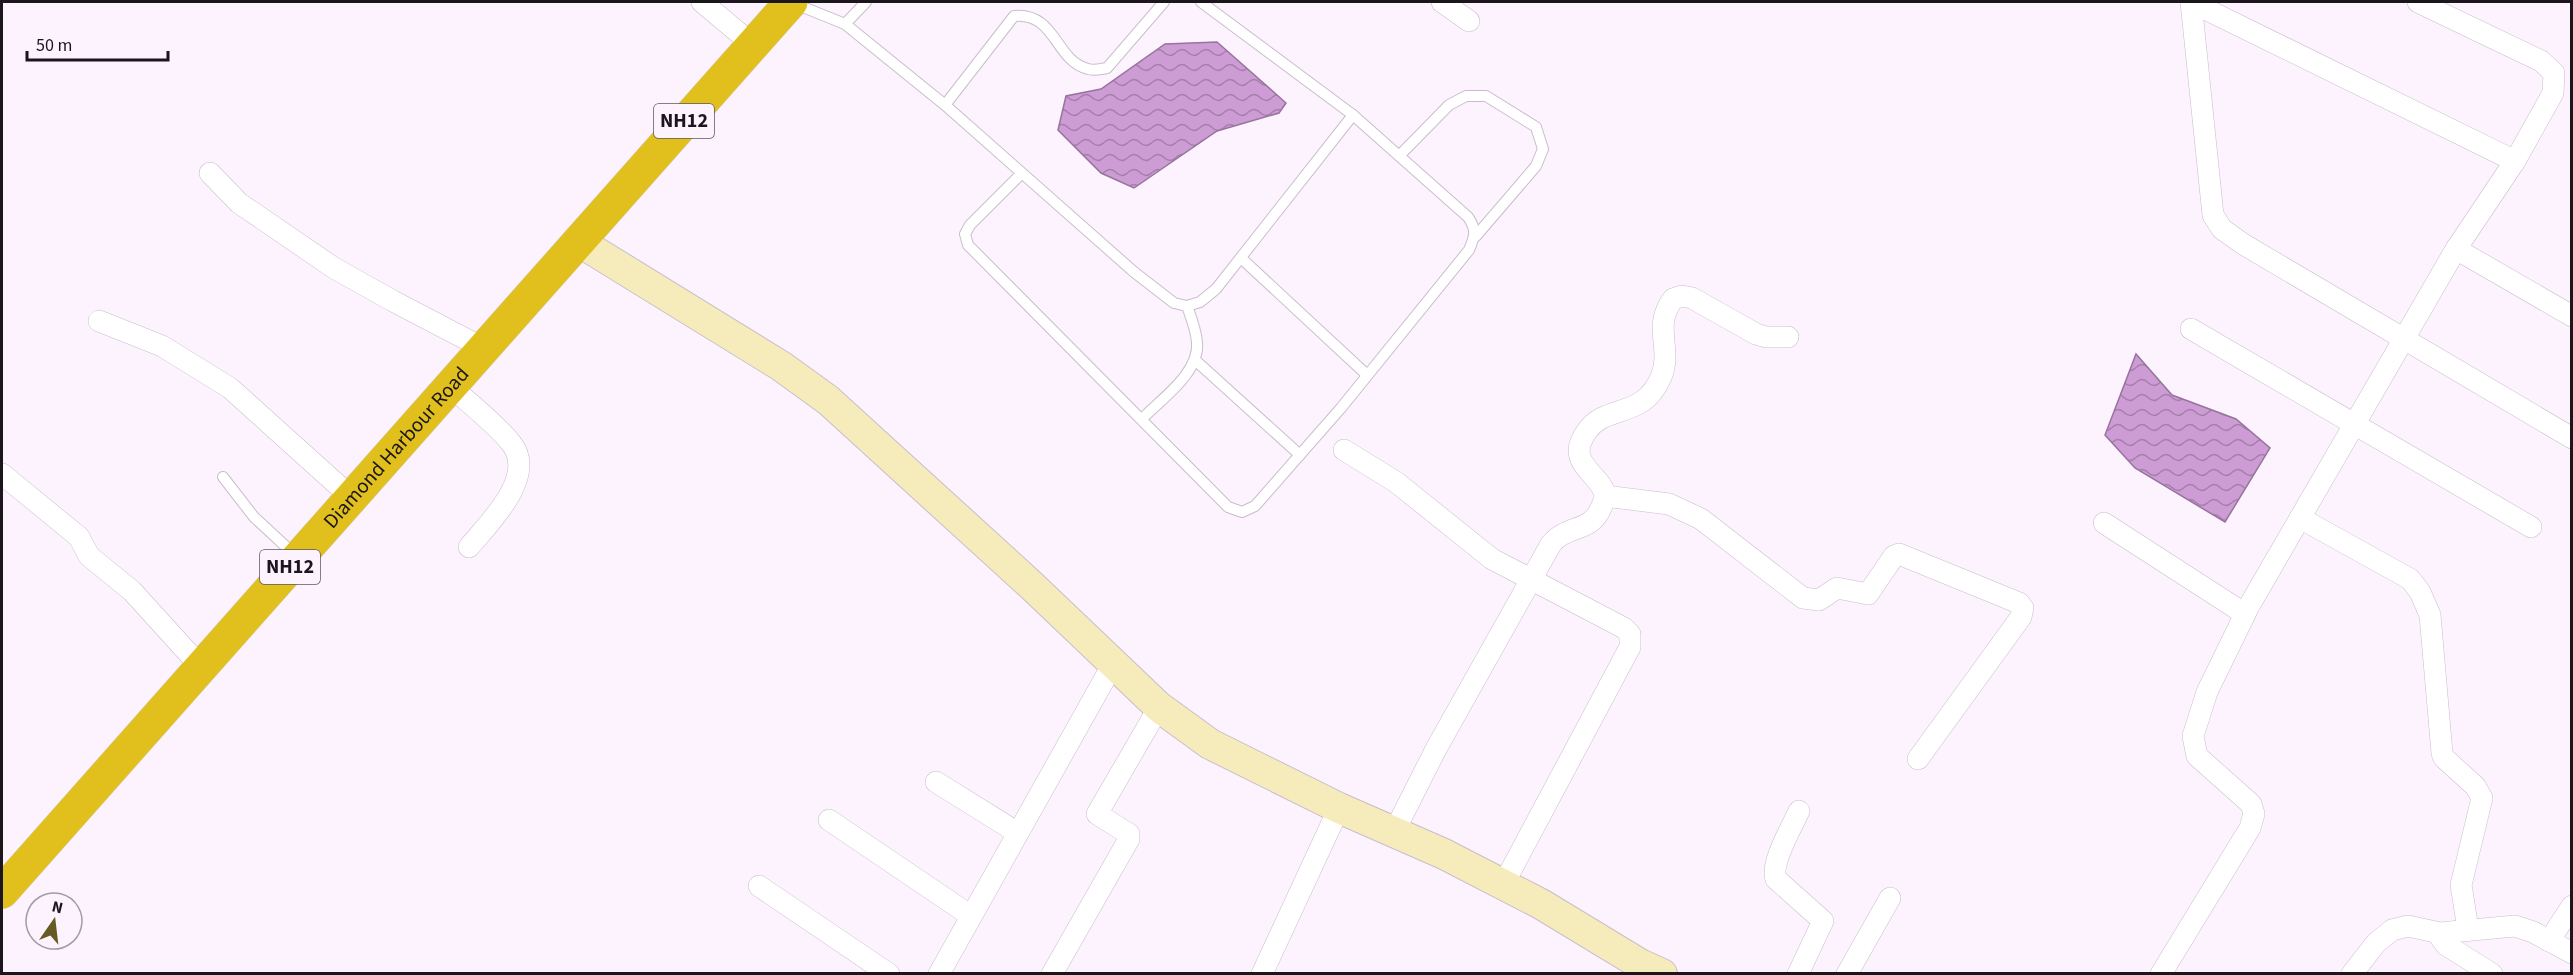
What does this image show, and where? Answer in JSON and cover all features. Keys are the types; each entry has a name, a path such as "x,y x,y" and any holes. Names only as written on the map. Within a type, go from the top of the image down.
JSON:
{"highway":[{"name":"Diamond Harbour Road","path":"2,892 791,2"}],"main road":[{"path":"578,241 781,366 828,400 1031,585 1159,706 1210,744 1339,808 1444,854 1541,904 1646,970"}],"street":[{"path":"702,2 752,44"},
{"path":"1442,2 1469,21"},
{"path":"2191,2 2515,161"},
{"path":"2191,2 2213,215 2222,229 2403,341 2571,438"},
{"path":"2161,974 2253,821 2254,814 2251,804 2196,756 2193,736 2207,693 2245,614 2353,426 2456,249 2515,161 2553,93 2554,73 2541,61 2418,2"},
{"path":"210,173 239,203 334,267 393,302 483,348"},
{"path":"2456,249 2571,316"},
{"path":"1788,337 1766,337 1756,334 1692,298 1682,296 1673,299 1663,318 1662,336 1665,357 1660,380 1641,405 1597,421 1588,429 1580,445 1579,454 1583,464 1605,496 1669,504 1701,519 1803,598 1819,600 1837,588 1870,593 1894,556 1899,554 2022,605 2024,611 2021,616 1918,759"},
{"path":"99,321 162,346 230,388 351,497"},
{"path":"2191,329 2353,426 2531,528"},
{"path":"450,386 512,444 519,459 517,481 503,507 469,547"},
{"path":"1344,450 1396,482 1492,559 1532,578 1624,628 1630,634 1630,647 1503,885"},
{"path":"2,474 79,537 89,556 132,591 201,667"},
{"path":"1394,832 1436,749 1557,537 1563,532 1590,524 1599,512 1605,496"},
{"path":"2300,518 2410,579 2421,592 2430,615 2442,753 2444,758 2475,786 2482,798 2461,885 2468,929"},
{"path":"2104,523 2245,614"},
{"path":"939,974 1113,664"},
{"path":"1052,974 1129,839 1129,834 1097,814 1159,706"},
{"path":"936,782 1018,833"},
{"path":"1263,974 1339,808"},
{"path":"1798,974 1823,921 1776,879 1774,874 1776,862 1799,811"},
{"path":"829,820 971,916"},
{"path":"759,886 889,974"},
{"path":"1847,974 1890,898"},
{"path":"2549,940 2571,906"},
{"path":"2352,974 2376,943 2392,930 2408,926 2437,933 2515,926 2549,940 2571,953"},
{"path":"2437,933 2446,945 2492,974"}],"lane":[{"path":"791,2 845,24 945,105 1134,272 1174,303 1187,306 1200,302 1216,289 1353,115"},
{"path":"845,24 866,2"},
{"path":"945,105 1014,16 1028,15 1040,21 1076,64 1090,70 1107,68 1164,2"},
{"path":"1201,2 1353,115 1468,217 1476,236"},
{"path":"1021,174 970,225 965,234 968,245 1228,507 1242,512 1255,506 1341,408 1366,374 1468,250 1476,236 1536,166 1543,149 1536,128 1486,96 1466,96 1449,105 1400,155"},
{"path":"1240,258 1366,374"},
{"path":"1142,419 1185,376 1195,360 1197,342 1187,306"},
{"path":"1195,360 1300,455"},
{"path":"223,477 254,517 298,558"}],"water":[{"path":"1217,42 1286,103 1279,113 1217,131 1134,188 1101,173 1058,130 1066,96 1101,89 1165,44"},
{"path":"2136,354 2172,395 2236,419 2270,448 2225,522 2135,468 2105,435"}]}
